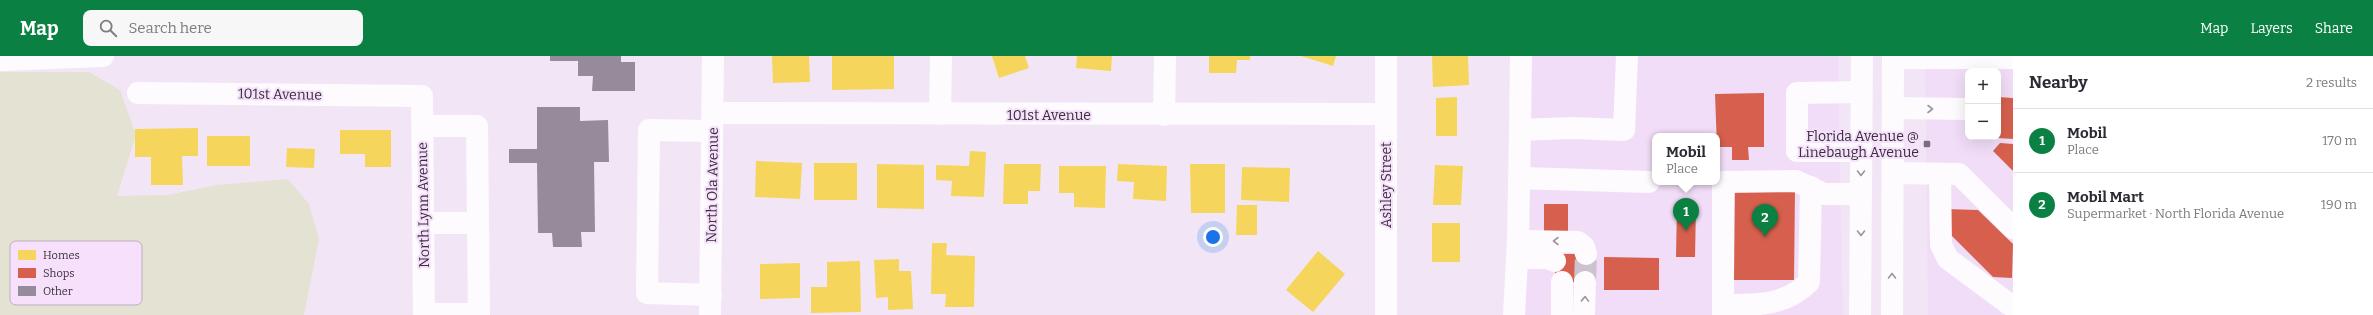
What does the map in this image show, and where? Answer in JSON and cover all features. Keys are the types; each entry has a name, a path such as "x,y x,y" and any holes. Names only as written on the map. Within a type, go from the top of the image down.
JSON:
{"street":[{"path":"0,60 103,56"},
{"name":"North Ola Avenue","path":"711,305 713,56"},
{"path":"940,114 941,56"},
{"path":"1164,115 1165,56"},
{"name":"Ashley Street","path":"1386,56 1386,315"},
{"path":"1514,315 1520,178 1521,56"},
{"path":"1520,130 1572,128 1624,130 1627,56"},
{"path":"1860,315 1862,56"},
{"path":"1892,315 1893,57 1971,64 2013,58"},
{"name":"101st Avenue","path":"138,92 422,96"},
{"path":"1861,92 1797,93 1796,151 1804,184 1809,282 1799,292 1768,304 1723,310 1723,182 1804,184 1824,194 1861,194"},
{"name":"North Lynn Avenue","path":"422,96 424,314"},
{"path":"1893,108 1965,109"},
{"name":"101st Avenue","path":"711,305 647,293 649,130 713,122 940,114 1386,114"},
{"path":"423,126 477,126 479,314 424,314"},
{"path":"1796,151 1861,151"},
{"path":"1893,173 1959,174 2013,228"},
{"path":"1940,174 1941,245 1948,259 2013,307"},
{"path":"1520,178 1649,182"},
{"path":"424,223 478,223"},
{"path":"1518,249 1578,242 1584,247 1586,254"},
{"path":"1518,249 1555,261"},
{"path":"1562,282 1562,315"},
{"path":"1584,315 1585,282"}],"shaded area":[{"path":"1523,56 1838,56 1843,315 1525,315"},
{"path":"1925,56 2013,56 2013,315 1928,315"},
{"path":"0,72 89,72 120,90 136,135 117,196 167,195 217,185 288,179 309,204 319,239 304,315 0,315"}],"building: Homes":[{"path":"772,56 809,56 810,82 773,83"},
{"path":"832,56 894,56 894,89 832,90"},
{"path":"992,56 1025,56 1029,68 999,78"},
{"path":"1077,56 1112,56 1111,71 1076,68"},
{"path":"1209,56 1250,56 1250,60 1237,60 1236,73 1209,73"},
{"path":"1301,56 1336,56 1333,66"},
{"path":"1432,56 1468,56 1469,85 1433,87"},
{"path":"1457,97 1457,136 1436,136 1436,98"},
{"path":"198,128 198,156 182,156 183,185 151,185 151,157 135,157 135,129"},
{"path":"340,130 391,130 391,167 365,167 365,154 340,154"},
{"path":"207,136 250,136 250,166 207,166"},
{"path":"287,148 315,149 314,168 286,167"},
{"path":"970,151 986,152 984,197 951,196 952,181 936,180 936,165 969,166"},
{"path":"756,161 802,163 800,199 755,197"},
{"path":"814,163 857,163 857,200 814,200"},
{"path":"877,164 924,165 924,209 877,208"},
{"path":"1004,164 1041,164 1040,191 1028,191 1028,204 1003,204"},
{"path":"1118,164 1167,166 1166,201 1133,199 1134,182 1117,181"},
{"path":"1190,164 1225,164 1225,213 1191,213"},
{"path":"1435,165 1463,166 1461,205 1433,205"},
{"path":"1059,166 1106,166 1105,208 1074,207 1074,193 1059,193"},
{"path":"1242,167 1290,168 1289,202 1241,200"},
{"path":"1237,205 1257,205 1257,235 1236,235"},
{"path":"1432,223 1460,223 1460,262 1432,262"},
{"path":"932,243 947,243 946,255 975,256 974,307 945,307 946,294 931,294"},
{"path":"1318,251 1345,274 1313,312 1286,290"},
{"path":"899,259 899,271 911,271 913,309 888,310 888,297 876,298 874,260"},
{"path":"860,261 861,312 811,313 811,287 827,287 827,262"},
{"path":"800,263 800,298 760,299 760,264"}],"building: Shops":[{"path":"1764,93 1764,147 1748,147 1749,160 1732,160 1732,147 1720,147 1720,133 1716,133 1715,94"},
{"path":"2001,97 2013,98 2013,139 2001,138"},
{"path":"2000,143 2013,144 2013,171 1993,151"},
{"path":"1735,189 1795,190 1794,280 1734,280"},
{"path":"1544,204 1568,204 1568,232 1544,232"},
{"path":"1677,205 1696,205 1695,257 1676,257"},
{"path":"1945,209 1978,210 2013,244 2012,278 1993,277 1945,229"},
{"path":"1555,254 1591,254 1591,282 1555,282"},
{"path":"1604,257 1659,258 1659,290 1604,290"}],"building: Other":[{"path":"550,56 621,56 621,62 635,62 635,91 592,91 593,76 578,76 578,61 550,61"},
{"path":"537,107 580,107 580,121 608,120 609,162 594,162 595,232 581,232 582,247 553,247 552,233 538,233 537,163 509,163 509,149 537,149"}],"tunnel":[{"path":"1585,282 1586,254"}],"place":[{"name":"Florida Avenue @ Linebaugh Avenue","path":"1927,144"},
{"name":"Mobil","path":"1686,231"},
{"name":"Mobil Mart","path":"1765,237"}]}
